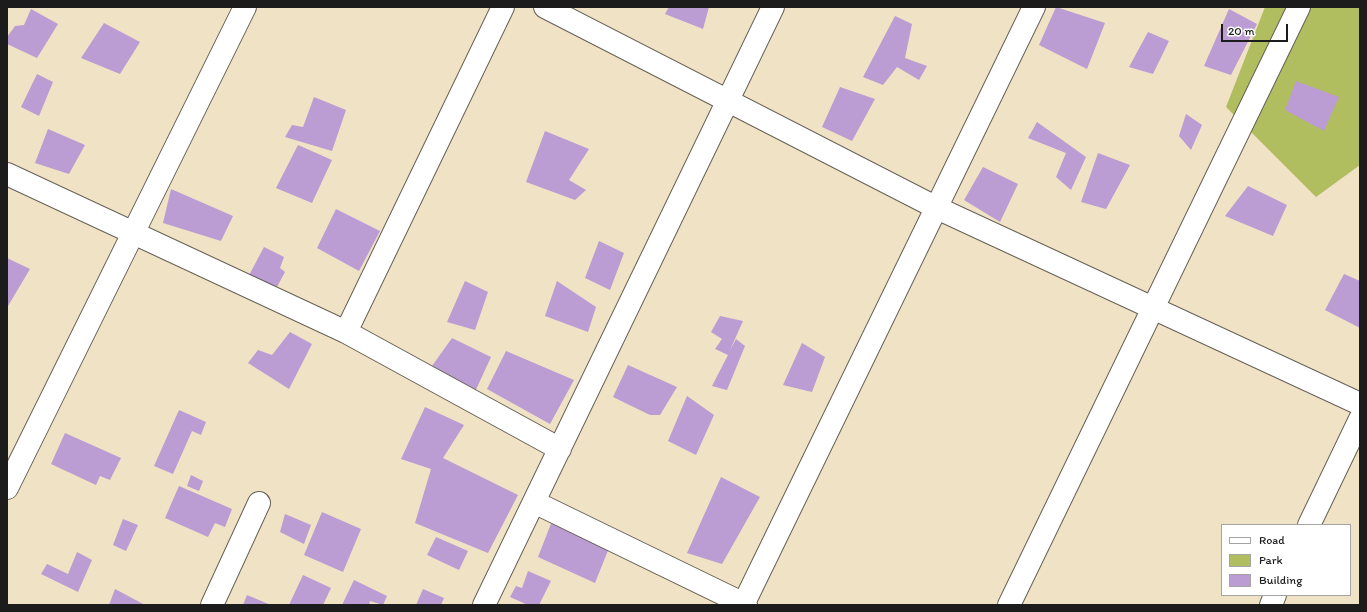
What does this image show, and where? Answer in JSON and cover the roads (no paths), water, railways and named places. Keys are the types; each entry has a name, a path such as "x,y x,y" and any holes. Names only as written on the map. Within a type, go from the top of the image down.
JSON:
{"street":[{"path":"7,488 245,7"},
{"path":"346,332 503,7"},
{"path":"545,7 936,208 1360,404"},
{"path":"484,605 773,7"},
{"path":"534,502 744,605 1034,7"},
{"path":"1009,605 1299,7"},
{"path":"7,174 346,332 560,449"},
{"path":"1309,524 1360,419"},
{"path":"212,605 259,503"},
{"path":"1270,605 1274,596"}]}
